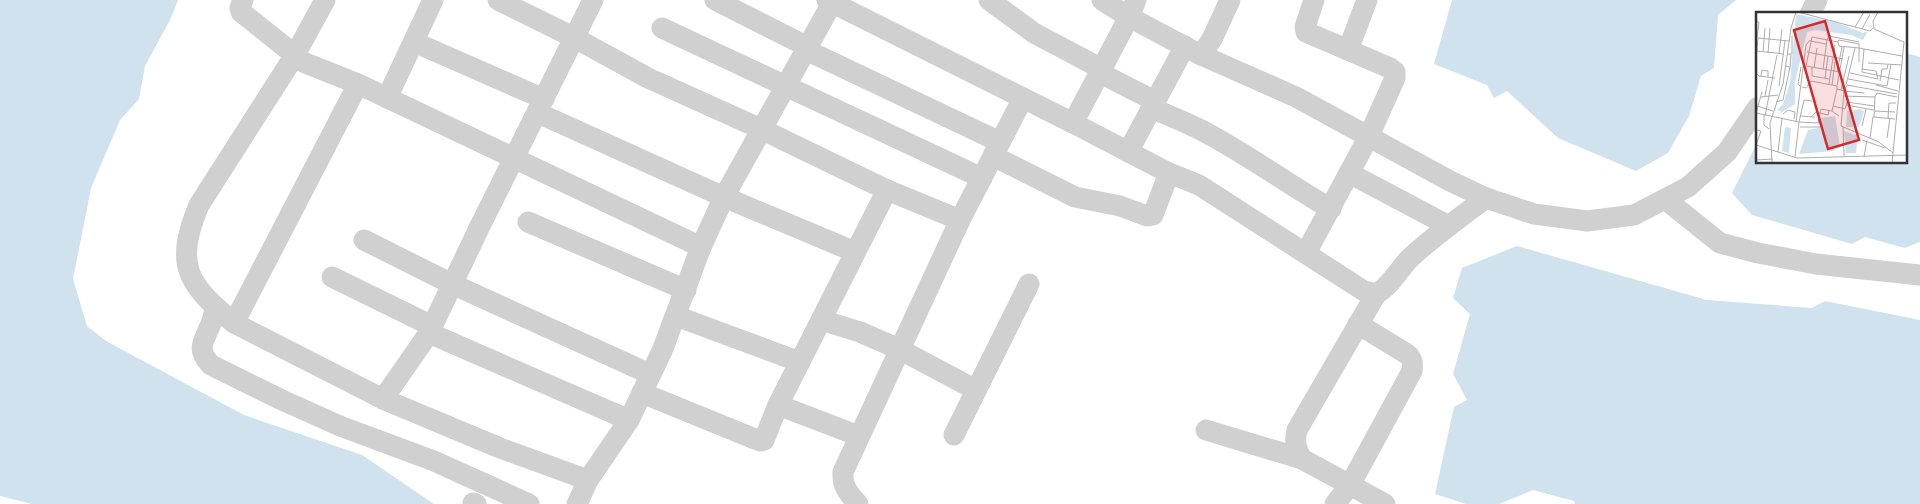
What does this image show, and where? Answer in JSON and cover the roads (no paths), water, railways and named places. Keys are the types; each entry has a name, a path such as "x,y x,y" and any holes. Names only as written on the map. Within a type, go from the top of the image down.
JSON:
{"street":[{"path":"243,0 240,8 241,12 294,57 358,84 701,247"},
{"path":"325,0 294,57 199,205 190,226 186,244 186,264 195,285 216,307 234,322 382,400 500,448 588,480"},
{"path":"387,98 433,0"},
{"path":"498,0 648,78 761,129 887,190 960,220"},
{"path":"382,400 430,329 593,0"},
{"path":"716,0 997,149 1075,196 1120,206 1148,216 1153,215 1169,173"},
{"path":"989,0 1034,33 1101,71 1153,104 1201,130 1331,209"},
{"path":"1102,0 1132,8 1193,50 1296,97 1450,181 1486,198 1534,214 1587,221 1634,215 1688,187 1727,152 1756,110"},
{"path":"1128,152 1153,104 1193,50 1212,39 1230,0"},
{"path":"1306,253 1369,136 1395,78 1395,72 1390,68 1306,32 1305,27 1314,0"},
{"path":"1348,50 1367,0"},
{"path":"1811,12 1817,0"},
{"path":"577,504 588,480 630,420 676,316 701,247 724,197 807,49 830,1 1169,173 1199,184 1364,290 1376,294"},
{"path":"1073,123 1132,8"},
{"path":"662,28 982,178"},
{"path":"414,42 724,197 855,252"},
{"path":"234,322 358,84"},
{"path":"858,504 847,492 843,482 843,472 960,220 1023,98"},
{"path":"1350,173 1449,226"},
{"path":"364,240 761,441 764,440 778,405 887,190"},
{"path":"1302,459 1296,449 1295,437 1297,430 1376,294 1385,289 1409,260 1486,198"},
{"path":"1665,199 1720,243 1758,253 1816,264 1920,275"},
{"path":"528,222 686,290"},
{"path":"332,277 430,329 630,420"},
{"path":"954,434 1029,284"},
{"path":"216,307 202,345 205,358 211,365 340,426 434,461 529,504"},
{"path":"676,316 800,362"},
{"path":"821,320 860,332 899,349 976,390"},
{"path":"1335,504 1350,485 1412,371 1413,365 1412,358 1407,354 1358,324"},
{"path":"778,405 859,436"},
{"path":"1206,430 1302,459 1385,504"}],"water":[{"path":"0,0 178,0 171,18 145,66 139,99 120,120 91,188 73,279 87,326 106,341 244,415 362,455 434,504 32,504 0,496"},
{"path":"1452,0 1736,0 1718,15 1714,68 1701,76 1689,116 1668,153 1636,171 1558,138 1507,91 1494,98 1487,85 1434,64"},
{"path":"1908,54 1920,57 1920,242 1905,248 1865,237 1852,244 1752,215 1732,193 1756,145 1756,164 1908,164"},
{"path":"1517,246 1707,300 1812,308 1825,301 1920,320 1920,504 1575,504 1574,501 1533,490 1499,504 1466,504 1435,494 1454,407 1467,400 1453,374 1470,314 1453,298 1462,268"}]}
